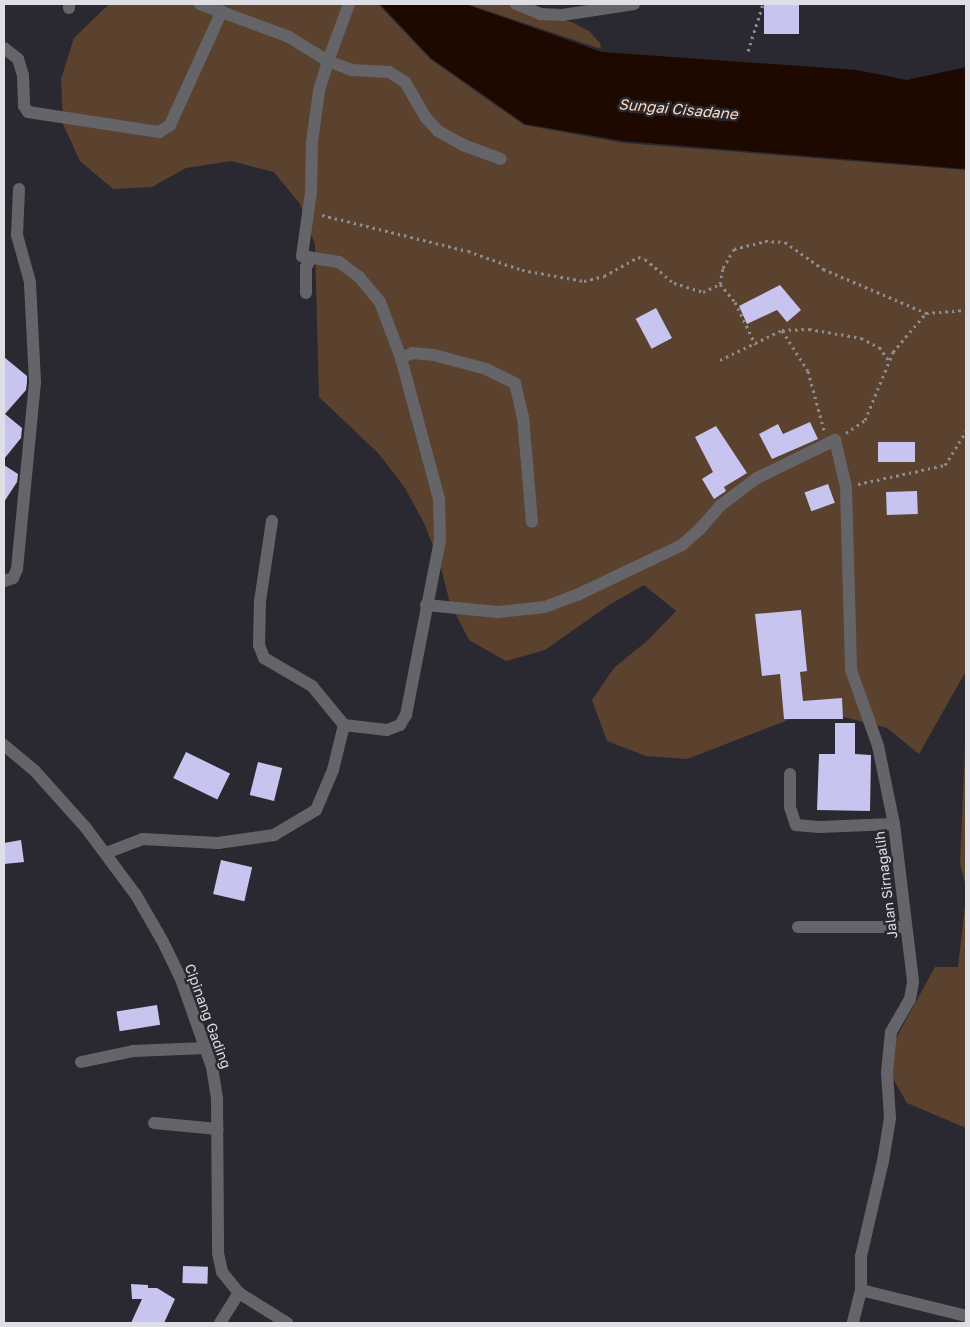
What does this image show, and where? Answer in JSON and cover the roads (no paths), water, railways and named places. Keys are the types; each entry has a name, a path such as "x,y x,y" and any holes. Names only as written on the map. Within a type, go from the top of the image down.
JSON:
{"street":[{"path":"200,4 289,37 328,61 351,70 389,72 405,82 426,118 438,130 463,145 501,159"},
{"path":"302,256 311,192 312,142 319,91 349,4"},
{"path":"516,4 542,14 562,15 634,4"},
{"path":"4,48 18,59 23,75 24,106 28,112 159,132 170,126 222,11"},
{"path":"4,581 13,578 17,569 35,382 30,282 17,235 19,190"},
{"path":"302,256 311,258 306,267 306,293"},
{"path":"272,521 260,601 259,646 264,658 312,686 344,725 388,730 400,724 406,715 440,540 439,499 401,358 380,302 359,276 339,262 302,256"},
{"path":"401,358 412,353 434,355 486,370 515,383 522,417 532,522"},
{"name":"Jalan Sirnagalih","path":"426,605 498,612 545,607 577,595 682,545 700,529 721,505 757,478 831,442 840,452 846,487 852,670 878,746 894,824 913,982 910,999 891,1032 887,1072 890,1118 884,1161 861,1256 861,1290 853,1323"},
{"path":"106,853 142,839 218,843 250,841 289,828 316,810 333,770 344,725"},
{"name":"Cipinang Gading","path":"4,745 34,770 106,853 136,894 163,942 206,1048 217,1097 218,1254 222,1272 239,1293 288,1323"},
{"path":"790,774 790,807 796,825 819,827 894,824"},
{"path":"798,927 905,926"},
{"path":"81,1062 133,1051 206,1048"},
{"path":"154,1123 218,1129"},
{"path":"861,1290 966,1316"},
{"path":"220,1323 239,1293"}],"water":[{"name":"Sungai Cisadane","path":"380,4 465,4 602,52 857,70 907,80 966,67 966,169 624,141 525,124 431,58"}]}
